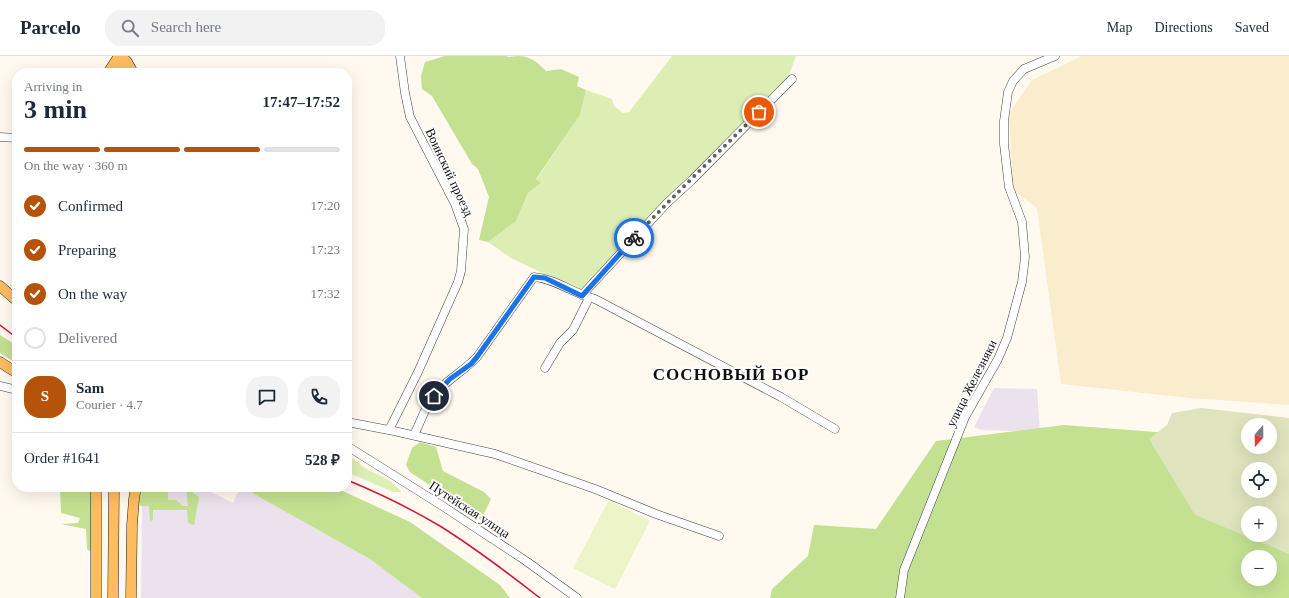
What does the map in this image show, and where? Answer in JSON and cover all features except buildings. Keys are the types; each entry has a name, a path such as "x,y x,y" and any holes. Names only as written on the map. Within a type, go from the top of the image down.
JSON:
{"main road":[{"path":"112,68 120,56"},
{"path":"120,56 120,68"},
{"path":"120,56 127,62 130,68"},
{"path":"0,286 12,297"},
{"path":"0,362 12,370"},
{"path":"96,492 96,598"},
{"path":"113,598 114,492"},
{"path":"131,598 132,525 135,492"}],"street":[{"name":"Воинский проезд","path":"390,430 418,372 458,282 461,271 464,229 455,204 410,117 404,93 400,56"},
{"name":"улица Железняки","path":"900,598 904,570 965,417 998,358 1007,338 1022,282 1025,257 1022,222 1009,188 1004,144 1004,121 1008,92 1013,81 1024,69 1055,56"},
{"path":"545,368 560,343 573,330 586,297 667,203 692,180 792,79"},
{"path":"0,137 12,138"},
{"path":"414,435 434,396 450,379 471,364 477,357 534,277 545,278 586,297 595,299 781,397 835,429"},
{"path":"0,386 12,389"},
{"path":"352,423 414,435 495,454 595,489 656,514 718,536"},
{"name":"Путейская улица","path":"352,449 441,504 526,561 576,598"}],"shaded area":[{"path":"1082,56 1289,56 1289,405 1190,398 1061,384 1037,208 1013,190 1009,113 1032,80"},
{"path":"994,388 1037,389 1040,432 981,430 974,427"},
{"path":"144,492 210,492 233,503 238,492 252,492 370,559 422,598 141,598 142,506"}],"green space":[{"path":"445,56 523,56 537,63 546,71 561,69 579,77 577,86 586,90 580,115 536,179 541,183 528,193 516,221 488,242 479,240 489,197 478,169 472,164 432,96 422,89 421,76 425,62"},
{"path":"672,56 796,56 786,83 678,188 580,291 511,258 488,242 516,221 528,193 541,183 536,180 580,115 586,90 612,99 615,107 623,113 629,112"},
{"path":"0,335 12,343 12,361 0,353"},
{"path":"1201,408 1289,418 1289,554 1260,542 1277,542 1277,506 1241,506 1241,534 1195,515 1149,439 1167,425 1172,413"},
{"path":"1064,425 1241,438 1241,454 1277,454 1277,448 1289,448 1289,598 770,598 772,589 808,556 814,525 876,529 936,441"},
{"path":"420,442 436,447 443,471 484,492 491,499 481,520 410,472 406,465 412,448"},
{"path":"352,458 365,468 389,480 401,492 393,492 352,474"},
{"path":"60,492 92,492 91,550 89,551 87,549 86,529 61,524 78,523 80,518 61,513"},
{"path":"142,492 168,492 168,500 176,500 183,506 188,506 187,492 193,492 199,497 194,525 188,523 187,510 153,510 153,520 150,521 149,506 140,506 139,501"},
{"path":"345,492 410,522 500,585 510,598 422,598 370,559 252,493"},
{"path":"609,500 650,521 615,589 573,568"}],"railway":[{"path":"0,325 12,334"},
{"path":"352,482 418,513 440,526 466,543 540,598"}],"way so far":[{"path":"634,238 667,203 692,180 759,112"}],"district":[{"name":"СОСНОВЫЙ БОР","path":"731,374"}],"route":[{"path":"434,396 450,379 471,364 477,357 534,277 545,278 582,296 634,238"}]}
